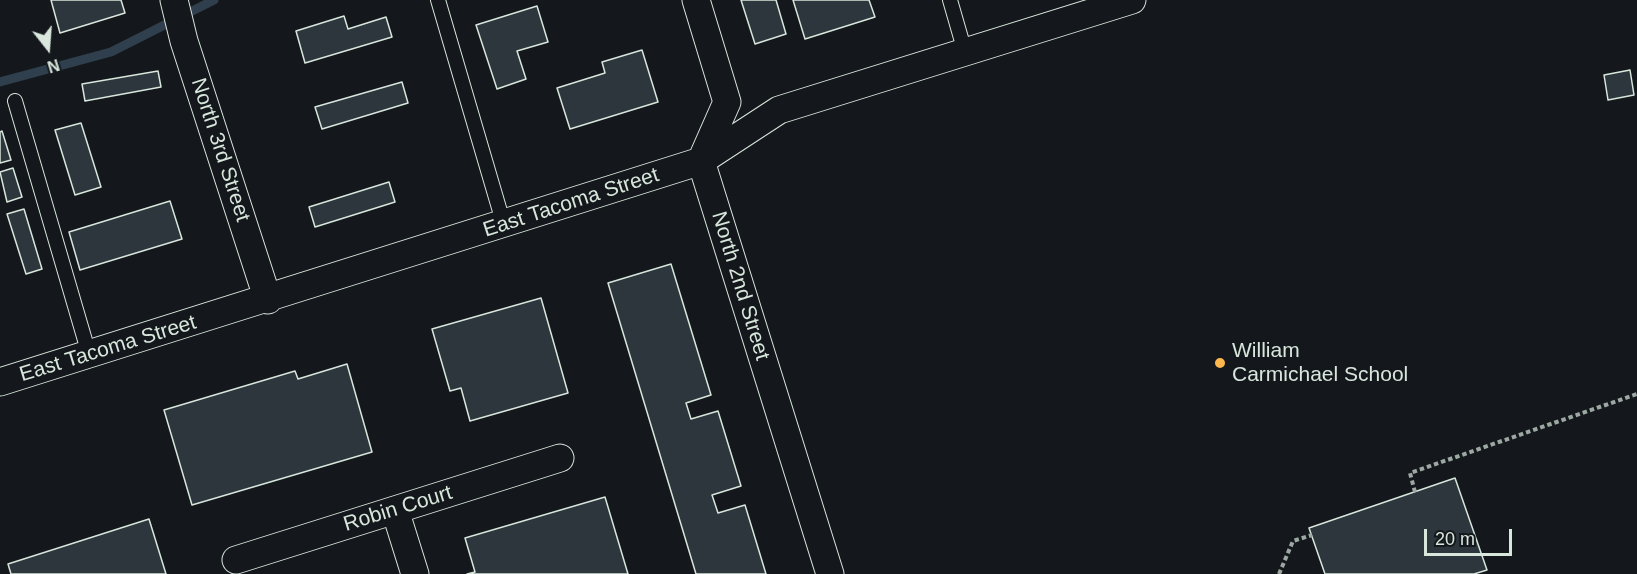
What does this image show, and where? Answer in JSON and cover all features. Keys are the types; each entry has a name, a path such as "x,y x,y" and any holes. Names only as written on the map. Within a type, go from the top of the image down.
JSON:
{"street":[{"name":"North 3rd Street","path":"174,0 184,41 268,300"},
{"path":"696,0 727,102 701,161"},
{"name":"East Tacoma Street","path":"0,382 268,300 701,161 779,110 1132,0"},
{"name":"North 2nd Street","path":"701,161 830,574"},
{"name":"Robin Court","path":"236,560 560,458"},
{"path":"395,510 415,574"}],"lane":[{"path":"438,0 504,225"},
{"path":"950,0 965,52"},
{"path":"15,101 89,354"}],"path":[{"path":"1415,492 1410,473 1637,394"},
{"path":"1279,574 1293,541 1312,535"}],"building":[{"path":"51,0 121,0 125,13 60,33"},
{"path":"741,0 776,0 786,34 755,44"},
{"path":"793,0 869,0 875,17 805,39"},
{"path":"537,6 548,42 517,51 526,79 497,89 476,25"},
{"path":"344,16 348,29 386,17 392,37 305,63 296,31"},
{"path":"642,50 658,102 570,129 557,88 605,73 602,62"},
{"path":"1630,70 1634,95 1608,100 1604,75"},
{"path":"158,71 161,87 85,101 82,84"},
{"path":"402,82 408,103 322,129 315,107"},
{"path":"81,123 101,187 75,195 55,130"},
{"path":"2,131 11,160 0,163 0,132"},
{"path":"13,168 22,197 7,202 0,172"},
{"path":"389,182 395,202 315,227 309,207"},
{"path":"170,201 182,239 80,270 69,232"},
{"path":"24,209 42,269 26,274 7,214"},
{"path":"671,264 711,395 686,403 691,419 718,411 741,486 712,495 718,513 745,505 766,574 696,574 608,283"},
{"path":"541,298 568,393 470,421 461,388 450,391 432,329"},
{"path":"347,364 372,452 192,505 164,410 295,371 298,379"},
{"path":"1455,478 1487,570 1474,574 1325,574 1309,528"},
{"path":"605,497 628,574 467,574 475,572 465,538"},
{"path":"149,519 166,574 11,574 8,564"}],"waterway":[{"path":"0,82 111,52 214,0"}],"place":[{"name":"William Carmichael School","path":"1220,363"}]}
